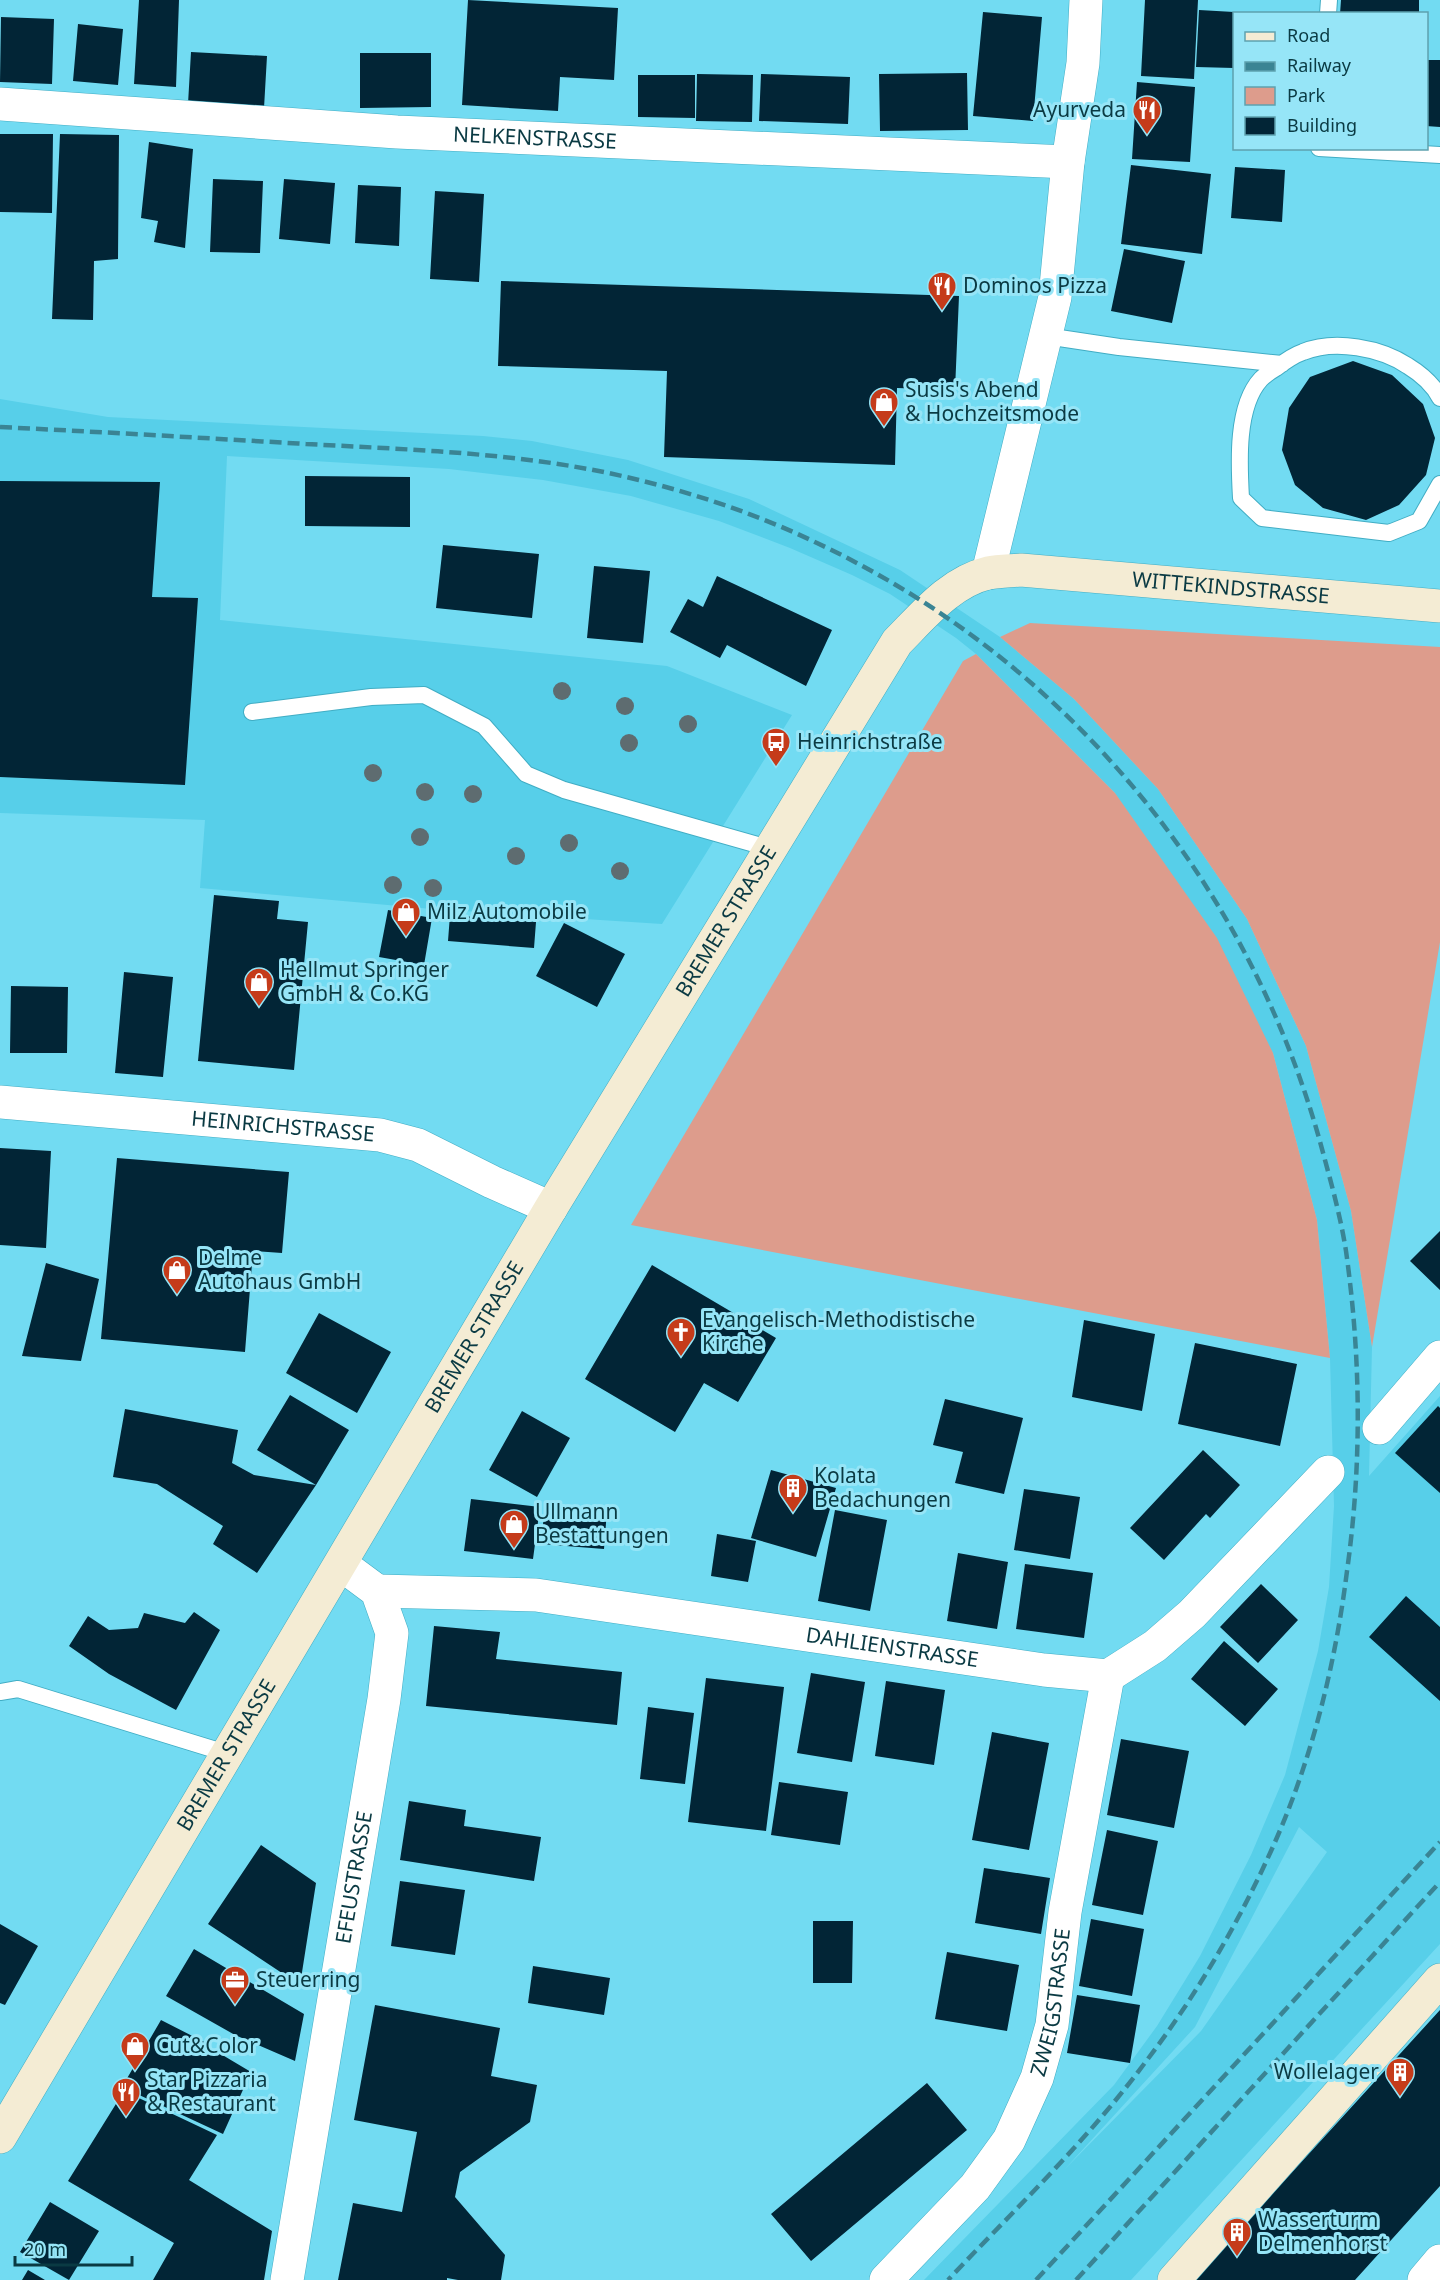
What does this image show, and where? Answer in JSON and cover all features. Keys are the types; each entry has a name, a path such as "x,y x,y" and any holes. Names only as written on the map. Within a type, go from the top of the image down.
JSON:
{"main road":[{"name":"BREMER STRASSE","path":"0,2137 342,1565 551,1208 897,642 932,607 957,587 988,573 1021,570"},
{"name":"WITTEKINDSTRASSE","path":"1021,570 1440,606"},
{"path":"1174,2280 1440,1980"}],"street":[{"path":"988,573 1055,297 1068,162 1083,63 1086,0"},
{"name":"NELKENSTRASSE","path":"0,104 397,132 1068,162"},
{"name":"HEINRICHSTRASSE","path":"0,1102 380,1135 418,1145 551,1208"},
{"path":"1379,1428 1440,1357"},
{"path":"1108,1676 1155,1646 1192,1614 1328,1472"},
{"path":"342,1565 377,1591"},
{"name":"DAHLIENSTRASSE","path":"377,1591 536,1595 1044,1670 1108,1676"},
{"name":"EFEUSTRASSE","path":"287,2280 384,1699 392,1633 377,1591"},
{"name":"ZWEIGSTRASSE","path":"886,2280 975,2187 1009,2140 1037,2078 1052,2025 1065,1912 1108,1676"},
{"path":"1424,2280 1440,2261"}],"lane":[{"path":"1354,150 1440,155"},
{"path":"1046,336 1119,347 1282,364"},
{"path":"1440,398 1436,390 1420,374 1395,357 1377,350 1326,347 1304,351 1260,379 1246,407 1240,437 1241,498 1263,518 1389,533 1419,521 1440,484"},
{"path":"252,712 371,697 424,695 484,726 526,774 564,790 772,849"},
{"path":"0,1692 18,1689 229,1754"}],"shaded area":[{"path":"0,399 108,417 483,436 532,441 628,460 749,499 900,570 1000,637 1074,699 1158,789 1247,919 1306,1046 1351,1211 1372,1347 1369,1476 1440,1396 1440,1944 1131,2280 924,2280 1114,2085 1157,2026 1200,1956 1251,1855 1285,1775 1318,1651 1329,1587 1334,1506 1330,1358 1317,1220 1273,1053 1115,793 976,654 956,638 890,594 852,575 719,521 631,496 543,480 449,469 227,456 220,620 667,666 792,715 662,924 432,909 200,888 205,820 0,813","holes":["1299,1827 1327,1852 1201,2031 1064,2170 1195,2027"]}],"green space":[{"path":"1030,623 1440,647 1440,942 1372,1347 1351,1211 1306,1046 1247,919 1158,789 1074,699 1000,637"},
{"path":"976,654 1115,793 1217,938 1273,1053 1317,1220 1330,1358 631,1225 963,661"}],"building":[{"path":"139,0 179,0 176,87 134,84"},
{"path":"468,0 618,8 614,80 560,77 558,111 462,105"},
{"path":"1145,0 1198,0 1194,79 1141,76"},
{"path":"1341,0 1419,0 1419,12 1340,12"},
{"path":"1199,10 1234,12 1233,68 1196,67"},
{"path":"983,12 1042,17 1033,121 973,116"},
{"path":"1,17 54,19 52,84 0,82"},
{"path":"78,24 123,29 118,85 73,81"},
{"path":"191,52 267,56 264,108 188,104"},
{"path":"360,53 431,53 431,107 360,108"},
{"path":"1428,60 1440,60 1440,127 1428,126"},
{"path":"967,73 968,130 880,131 879,74"},
{"path":"697,74 753,75 752,122 696,121"},
{"path":"761,74 850,77 848,124 759,121"},
{"path":"638,75 695,75 695,118 638,117"},
{"path":"1137,82 1195,87 1190,162 1132,159"},
{"path":"0,134 53,134 52,213 0,212"},
{"path":"60,134 119,135 118,259 94,261 93,320 52,319"},
{"path":"149,142 193,149 185,248 154,242 158,221 141,218"},
{"path":"1131,165 1211,174 1202,254 1121,244"},
{"path":"1235,167 1285,170 1282,222 1231,218"},
{"path":"213,179 263,181 260,253 210,252"},
{"path":"284,179 335,183 330,244 279,239"},
{"path":"358,185 401,187 399,246 355,243"},
{"path":"435,191 484,194 479,282 430,279"},
{"path":"1124,249 1185,261 1172,323 1111,311"},
{"path":"501,281 959,296 955,390 897,388 895,465 664,457 667,371 498,366"},
{"path":"1353,361 1392,375 1423,404 1435,438 1426,475 1399,505 1366,520 1323,508 1295,485 1282,450 1289,408 1310,377"},
{"path":"305,476 410,477 410,527 305,526"},
{"path":"0,481 160,482 152,597 198,598 185,785 0,777"},
{"path":"443,545 539,554 532,618 436,608"},
{"path":"594,566 650,571 643,643 587,638"},
{"path":"717,576 832,630 806,686 727,645 720,658 670,632 688,599 703,607"},
{"path":"214,895 279,901 277,919 308,922 294,1070 198,1061"},
{"name":"Milz Automobile","path":"388,910 432,918 424,965 379,957"},
{"path":"450,915 536,922 534,948 448,941"},
{"path":"564,923 625,954 597,1007 536,976"},
{"path":"124,972 173,977 163,1077 115,1073"},
{"path":"11,986 68,987 67,1053 10,1053"},
{"path":"0,1148 51,1151 46,1248 0,1245"},
{"name":"Delme Autohaus GmbH","path":"117,1158 289,1172 282,1253 253,1251 245,1352 101,1339"},
{"path":"1440,1231 1440,1290 1410,1261"},
{"path":"46,1263 99,1279 81,1361 22,1356"},
{"name":"Evangelisch-Methodistische Kirche","path":"652,1265 776,1338 738,1402 704,1383 675,1432 585,1379"},
{"path":"319,1313 391,1352 357,1413 286,1373"},
{"path":"1084,1320 1155,1334 1142,1411 1072,1397"},
{"path":"1195,1343 1297,1364 1280,1446 1178,1424"},
{"path":"290,1395 349,1430 316,1485 257,1450"},
{"path":"945,1399 1023,1418 1004,1494 955,1483 963,1452 933,1445"},
{"path":"1438,1406 1440,1408 1440,1493 1395,1453"},
{"path":"125,1409 238,1430 232,1463 254,1475 316,1485 257,1573 213,1544 223,1526 157,1484 113,1477"},
{"path":"522,1411 570,1438 537,1497 489,1470"},
{"path":"1203,1450 1240,1485 1210,1518 1206,1514 1164,1560 1130,1528"},
{"name":"Kolata Bedachungen","path":"771,1470 836,1488 816,1557 751,1538"},
{"path":"1024,1489 1080,1497 1070,1559 1014,1550"},
{"path":"471,1499 540,1507 533,1559 464,1551"},
{"path":"545,1505 607,1510 604,1549 541,1544"},
{"path":"835,1510 887,1520 870,1611 818,1601"},
{"path":"717,1534 756,1541 748,1582 711,1576"},
{"path":"958,1553 1008,1562 997,1629 947,1621"},
{"path":"1025,1564 1093,1573 1084,1638 1016,1629"},
{"path":"1261,1584 1298,1620 1258,1663 1220,1627"},
{"path":"1406,1596 1440,1627 1440,1701 1369,1637"},
{"path":"194,1612 220,1630 176,1710 109,1674 69,1646 88,1616 109,1630 138,1628 144,1613 185,1623"},
{"path":"434,1626 500,1632 496,1659 622,1672 617,1725 426,1706"},
{"path":"1224,1641 1278,1689 1245,1726 1191,1679"},
{"path":"811,1673 865,1682 852,1762 797,1753"},
{"path":"706,1678 784,1687 766,1831 688,1822"},
{"path":"886,1681 945,1690 934,1765 875,1756"},
{"path":"648,1707 694,1713 685,1784 640,1779"},
{"path":"992,1732 1049,1743 1029,1850 972,1840"},
{"path":"1121,1739 1189,1751 1174,1828 1107,1815"},
{"path":"779,1782 848,1792 840,1845 771,1835"},
{"path":"409,1801 466,1810 464,1826 541,1837 534,1881 400,1860"},
{"path":"1107,1830 1158,1841 1143,1915 1092,1905"},
{"path":"261,1845 316,1883 300,1985 208,1924"},
{"path":"984,1868 1050,1878 1041,1934 975,1923"},
{"path":"400,1881 465,1890 455,1955 391,1946"},
{"path":"1091,1919 1144,1929 1132,1996 1079,1986"},
{"path":"813,1921 853,1921 852,1983 813,1983"},
{"path":"0,1924 38,1946 5,2005 0,2003"},
{"name":"Steuerring","path":"194,1949 304,2014 295,2061 235,2035 166,1996"},
{"path":"947,1952 1019,1965 1007,2031 935,2019"},
{"path":"533,1966 610,1978 604,2015 528,2003"},
{"path":"1077,1995 1140,2005 1130,2063 1067,2053"},
{"path":"375,2005 500,2028 491,2076 537,2085 530,2122 460,2172 455,2197 505,2255 501,2280 447,2278 447,2280 338,2280 353,2203 402,2212 417,2132 354,2120"},
{"name":"Wollelager","path":"1440,2010 1440,2186 1355,2280 1194,2280"},
{"path":"161,2020 210,2045 209,2047 251,2072 223,2134 122,2087"},
{"path":"927,2083 967,2130 811,2261 771,2214"},
{"path":"124,2091 217,2135 189,2180 272,2231 264,2280 153,2280 174,2243 68,2181"},
{"path":"50,2202 99,2231 69,2280 20,2252"},
{"path":"28,2270 45,2280 22,2280"}],"railway":[{"path":"0,427 432,451 515,458 639,480 707,499 774,524 817,543 906,591 989,648 1064,713 1132,786 1193,866 1244,951 1286,1042 1319,1138 1341,1223 1351,1291 1358,1411 1355,1491 1342,1607 1328,1679 1320,1714 1285,1818 1244,1907 1197,1988 1122,2093 1049,2175 948,2280"},
{"path":"1036,2280 1440,1842"},
{"path":"1076,2280 1440,1882"}],"place":[{"name":"Ayurveda","path":"1147,136"},
{"name":"Dominos Pizza","path":"942,312"},
{"name":"Susis's Abend & Hochzeitsmode","path":"884,428"},
{"name":"Heinrichstraße","path":"776,768"},
{"name":"Milz Automobile","path":"406,938"},
{"name":"Hellmut Springer GmbH & Co.KG","path":"259,1008"},
{"name":"Delme Autohaus GmbH","path":"177,1296"},
{"name":"Evangelisch-Methodistische Kirche","path":"681,1358"},
{"name":"Kolata Bedachungen","path":"793,1514"},
{"name":"Ullmann Bestattungen","path":"514,1550"},
{"name":"Steuerring","path":"235,2006"},
{"name":"Cut&Color","path":"135,2072"},
{"name":"Wollelager","path":"1400,2098"},
{"name":"Star Pizzaria & Restaurant","path":"126,2118"},
{"name":"Wasserturm Delmenhorst","path":"1237,2258"}]}
